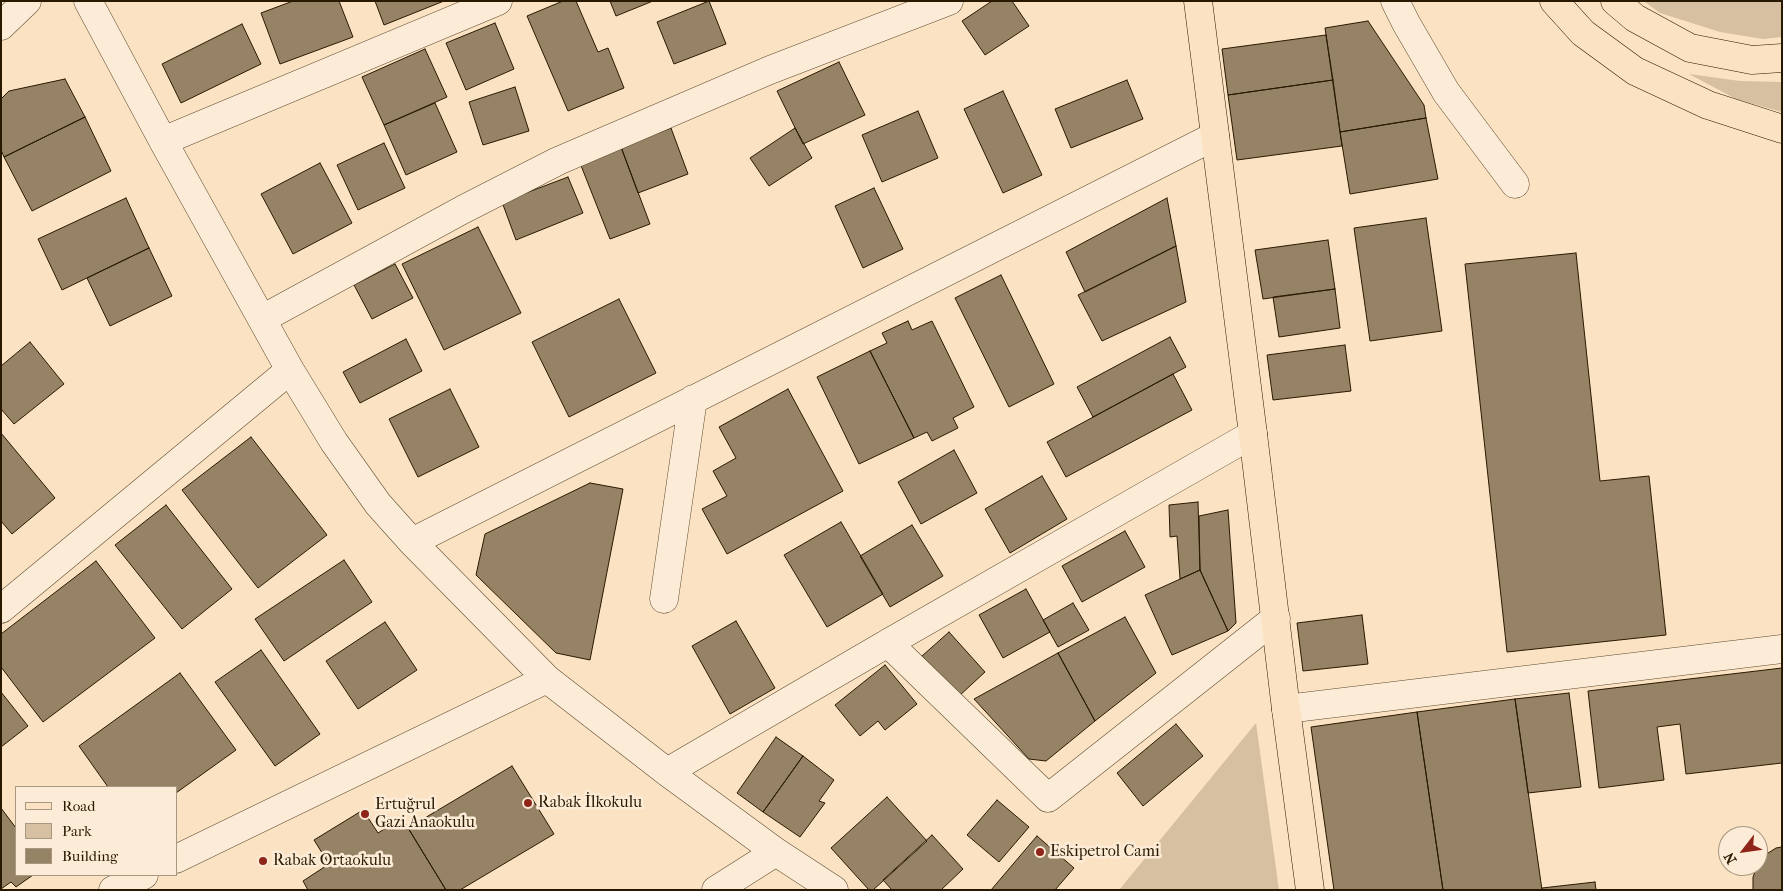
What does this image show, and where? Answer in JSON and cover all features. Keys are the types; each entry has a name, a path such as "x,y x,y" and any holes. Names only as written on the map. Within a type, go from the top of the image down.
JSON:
{"main road":[{"path":"1198,1 1310,890"},
{"path":"1554,1 1583,33 1635,71 1708,105 1782,129"},
{"path":"1615,1 1635,18 1690,48 1752,60 1782,58"}],"street":[{"path":"1,26 27,1"},
{"path":"88,1 290,370 334,442 378,504 412,542 547,679 667,772 776,852 834,890"},
{"path":"163,141 498,1"},
{"path":"262,319 464,209 558,161 770,70 949,1"},
{"path":"1395,1 1446,92 1515,184"},
{"path":"412,542 1215,136"},
{"path":"1,609 290,370"},
{"path":"664,599 693,400"},
{"path":"667,772 1253,434"},
{"path":"888,643 1048,798 1276,618"},
{"path":"1286,710 1782,649"},
{"path":"178,858 547,679"},
{"path":"716,890 776,852"},
{"path":"114,890 142,876"}],"green space":[{"path":"1644,1 1782,1 1782,37 1763,39 1720,32 1660,13"},
{"path":"1689,74 1740,81 1782,82 1782,112 1736,99"},
{"path":"1256,723 1279,890 1119,890"}],"building":[{"path":"293,1 339,1 353,37 280,64 261,13"},
{"path":"375,1 444,1 384,25"},
{"path":"563,1 576,1 598,52 608,48 624,88 568,111 527,16"},
{"path":"610,1 653,1 616,16"},
{"path":"709,1 726,44 674,64 657,22"},
{"path":"992,1 1012,1 1029,26 985,55 962,21"},
{"path":"1368,21 1424,105 1426,118 1340,132 1325,28"},
{"path":"495,23 514,69 466,90 446,43"},
{"path":"242,24 261,64 181,103 162,64"},
{"path":"1326,35 1333,80 1228,95 1222,49"},
{"path":"425,49 447,97 384,125 362,77"},
{"path":"839,62 865,115 803,144 777,91"},
{"path":"65,79 85,117 4,157 1,150 1,99 9,91"},
{"path":"1127,80 1143,119 1071,148 1055,109"},
{"path":"1333,80 1342,146 1237,160 1228,95"},
{"path":"515,87 529,131 483,145 469,102"},
{"path":"1003,91 1042,175 1003,193 964,109"},
{"path":"435,103 457,152 406,175 384,125"},
{"path":"918,111 938,158 882,182 862,135"},
{"path":"85,117 111,171 32,211 4,157"},
{"path":"1426,118 1438,179 1350,194 1340,132"},
{"path":"671,128 688,174 638,193 621,147"},
{"path":"795,128 812,158 769,186 750,158"},
{"path":"384,143 405,188 358,210 337,165"},
{"path":"621,147 650,224 610,239 580,163"},
{"path":"320,163 352,223 293,254 261,194"},
{"path":"568,177 583,213 516,240 502,202"},
{"path":"874,188 903,249 863,268 835,206"},
{"path":"126,198 149,248 62,290 38,239"},
{"path":"1167,198 1176,246 1085,292 1066,252"},
{"path":"1426,218 1442,331 1370,341 1354,228"},
{"path":"478,227 521,313 444,350 402,264"},
{"path":"1328,240 1335,289 1263,299 1255,250"},
{"path":"1176,246 1186,302 1102,341 1078,295"},
{"path":"149,248 172,296 110,326 87,278"},
{"path":"1576,253 1600,481 1649,476 1666,635 1507,652 1465,264"},
{"path":"395,264 413,298 372,319 354,285"},
{"path":"1001,275 1054,384 1009,407 955,298"},
{"path":"1335,289 1340,328 1279,337 1273,297"},
{"path":"619,299 656,373 569,417 532,342"},
{"path":"908,321 912,330 932,321 974,407 953,418 958,428 932,441 927,432 914,438 870,351 887,343 882,333"},
{"path":"1170,337 1186,367 1093,417 1077,387"},
{"path":"406,339 422,371 360,403 343,372"},
{"path":"30,342 64,384 14,424 1,409 1,366"},
{"path":"1345,345 1351,391 1273,400 1267,355"},
{"path":"870,351 914,438 859,464 817,377"},
{"path":"1173,374 1192,410 1066,477 1047,442"},
{"path":"450,389 479,447 418,477 389,419"},
{"path":"788,389 843,491 727,554 702,509 727,496 713,471 736,458 719,427"},
{"path":"1,433 55,498 12,534 1,521"},
{"path":"251,437 327,535 258,588 182,490"},
{"path":"954,450 977,493 921,524 898,482"},
{"path":"1042,476 1067,519 1010,553 985,509"},
{"path":"590,483 623,489 590,660 556,653 476,575 485,534"},
{"path":"1198,502 1200,570 1180,579 1177,536 1170,537 1169,505"},
{"path":"166,505 232,589 182,629 115,545"},
{"path":"1228,510 1236,623 1228,631 1200,570 1199,516"},
{"path":"841,522 883,594 827,627 784,555"},
{"path":"912,525 943,576 890,607 860,556"},
{"path":"1125,531 1145,567 1082,602 1062,566"},
{"path":"344,560 372,602 284,661 255,619"},
{"path":"96,561 155,638 43,722 1,667 1,634"},
{"path":"1200,570 1228,631 1172,655 1145,595"},
{"path":"1026,589 1050,632 1003,658 979,615"},
{"path":"1073,603 1089,630 1058,647 1043,620"},
{"path":"1362,615 1368,664 1303,671 1297,623"},
{"path":"1125,617 1156,673 1095,721 1058,653"},
{"path":"736,621 775,688 730,714 692,646"},
{"path":"385,622 417,670 358,709 326,661"},
{"path":"949,632 985,672 958,697 922,656"},
{"path":"261,650 320,734 275,766 215,682"},
{"path":"1058,653 1095,721 1046,761 1029,759 974,699"},
{"path":"885,665 917,704 885,730 878,721 860,736 835,705"},
{"path":"1782,668 1782,763 1686,774 1680,724 1657,727 1664,780 1599,788 1588,691"},
{"path":"180,673 236,750 178,792 178,786 107,786 79,746"},
{"path":"1,692 28,726 1,747"},
{"path":"1569,693 1581,787 1528,793 1515,699"},
{"path":"1515,699 1542,890 1443,890 1417,712"},
{"path":"1417,712 1443,890 1334,890 1311,727"},
{"path":"1176,724 1203,756 1143,806 1117,773"},
{"path":"776,737 803,756 763,812 737,793"},
{"path":"803,756 834,780 819,801 825,803 800,837 763,812"},
{"path":"512,766 554,834 460,890 446,890 408,828"},
{"path":"887,797 927,841 873,890 869,890 831,848"},
{"path":"997,800 1029,827 999,862 967,835"},
{"path":"1,808 15,827 15,876 32,876 16,887 11,882 1,889"},
{"name":"Ertuğrul Gazi Anaokulu","path":"363,810 378,833 402,818 446,890 308,890 303,881 329,864 314,840"},
{"path":"932,835 963,869 941,890 892,890 883,880"},
{"name":"Eskipetrol Cami","path":"1037,836 1074,868 1055,890 991,890"},
{"path":"1782,847 1782,890 1753,890 1753,876 1768,876 1768,853"},
{"path":"1595,882 1596,890 1542,890 1542,888"}],"place":[{"name":"Rabak İlkokulu","path":"528,803"},
{"name":"Ertuğrul Gazi Anaokulu","path":"365,814"},
{"name":"Eskipetrol Cami","path":"1040,852"},
{"name":"Rabak Ortaokulu","path":"263,861"}]}
